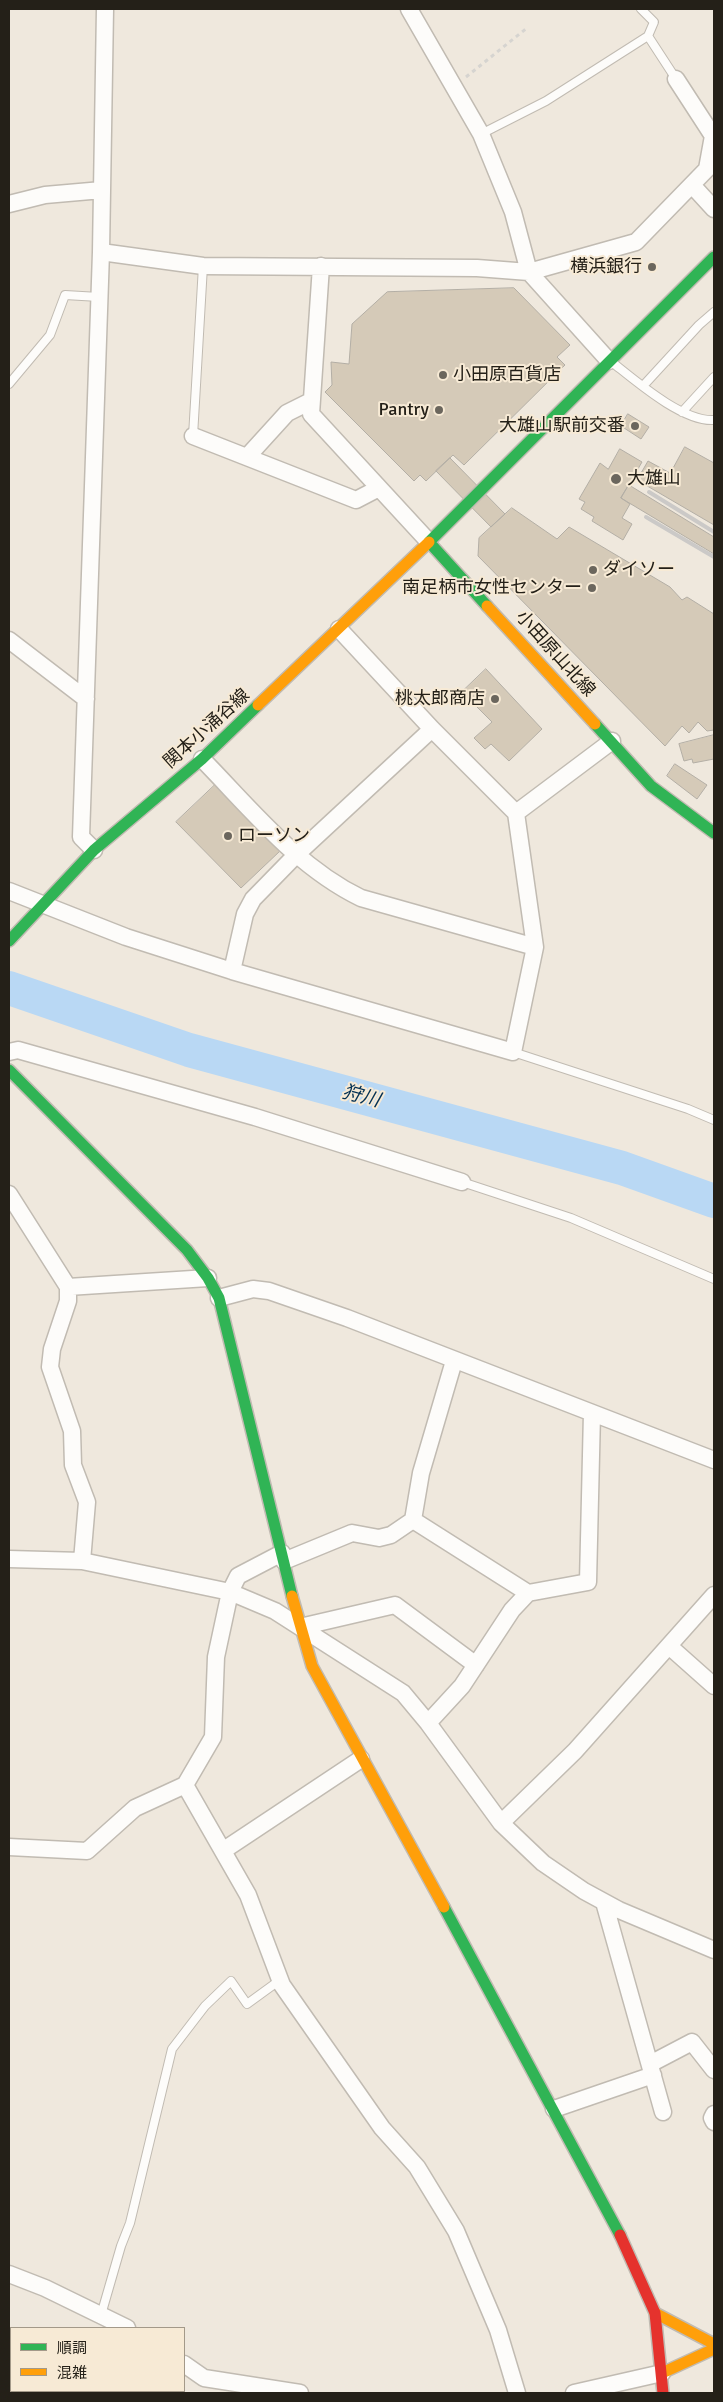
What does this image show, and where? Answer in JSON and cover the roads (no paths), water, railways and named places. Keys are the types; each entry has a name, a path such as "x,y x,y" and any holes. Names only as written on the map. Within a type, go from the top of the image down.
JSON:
{"street":[{"path":"94,850 81,837 101,252 105,9"},
{"path":"409,9 480,134 513,212 529,272 609,361"},
{"path":"101,252 203,266 478,268 529,272 636,242 707,170 713,136 676,79"},
{"path":"692,185 714,209"},
{"path":"9,204 45,195 102,190"},
{"path":"321,266 311,414 429,542 714,257"},
{"path":"247,457 286,413 311,402"},
{"path":"193,436 356,500 379,488"},
{"name":"関本小涌谷線","path":"9,940 94,850 202,759 429,542"},
{"name":"小田原山北線","path":"429,542 651,786 714,833"},
{"path":"9,891 39,907 232,971 513,1052 534,947 516,813 432,729 339,629"},
{"path":"9,640 86,699"},
{"path":"232,971 245,914 254,899 296,855 432,729"},
{"path":"516,813 612,742"},
{"path":"202,759 296,855 340,888 360,898 534,947"},
{"path":"9,1052 18,1050 246,1114 462,1182"},
{"path":"9,1070 187,1250 208,1278 219,1298 300,1627 312,1666 361,1759 554,2109 622,2239 655,2312 663,2393"},
{"path":"9,1194 68,1287 68,1301 52,1349 50,1367 72,1431 73,1465 87,1502 82,1561"},
{"path":"68,1287 208,1278"},
{"path":"219,1298 253,1289 269,1291 356,1322 714,1460"},
{"path":"9,1847 87,1851 135,1808 185,1785 213,1737 216,1656 230,1592 238,1576 283,1557 352,1533 378,1538 391,1535 413,1520 420,1473 454,1361"},
{"path":"428,1723 462,1686 512,1610 528,1593 588,1582 592,1413"},
{"path":"413,1520 528,1593"},
{"path":"9,1559 82,1561 230,1592 275,1611 403,1693 428,1723 501,1823 543,1863 604,1902 714,1950"},
{"path":"501,1823 575,1751 714,1596"},
{"path":"300,1627 395,1605 476,1665"},
{"path":"668,1646 714,1686"},
{"path":"224,1850 361,1759"},
{"path":"185,1785 224,1850 248,1895 280,1980 382,2128 417,2167 456,2232 498,2330 518,2393"},
{"path":"604,1902 663,2112"},
{"path":"554,2109 652,2070 692,2042 714,2070"},
{"path":"714,2114 712,2118 714,2122"},
{"path":"9,2274 45,2288 125,2327"},
{"path":"655,2312 714,2344"},
{"path":"574,2393 662,2373 714,2349"},
{"path":"185,2365 204,2378 300,2393"}],"lane":[{"path":"480,134 546,101 648,36 654,22 641,9"},
{"path":"648,36 676,79"},
{"path":"193,436 203,266"},
{"path":"9,384 50,336 65,295 99,297"},
{"path":"643,386 699,325 714,312"},
{"path":"609,361 682,412 706,420 714,420"},
{"path":"682,412 714,377"},
{"path":"513,1052 688,1109 714,1120"},
{"path":"462,1182 571,1218 714,1279"},
{"path":"101,2315 120,2246 130,2223 172,2049 205,2006 231,1981 247,2004 280,1980"}],"waterway":[{"name":"狩川","path":"9,988 189,1050 622,1168 714,1201"}],"railway":[{"path":"649,492 714,532"},
{"path":"646,517 714,557"}],"place":[{"name":"横浜銀行","path":"652,267"},
{"name":"小田原百貨店","path":"443,375"},
{"name":"Pantry","path":"439,410"},
{"name":"大雄山駅前交番","path":"635,426"},
{"name":"大雄山","path":"616,479"},
{"name":"ダイソー","path":"593,570"},
{"name":"南足柄市女性センター","path":"592,588"},
{"name":"桃太郎商店","path":"495,699"},
{"name":"ローソン","path":"228,836"}]}
